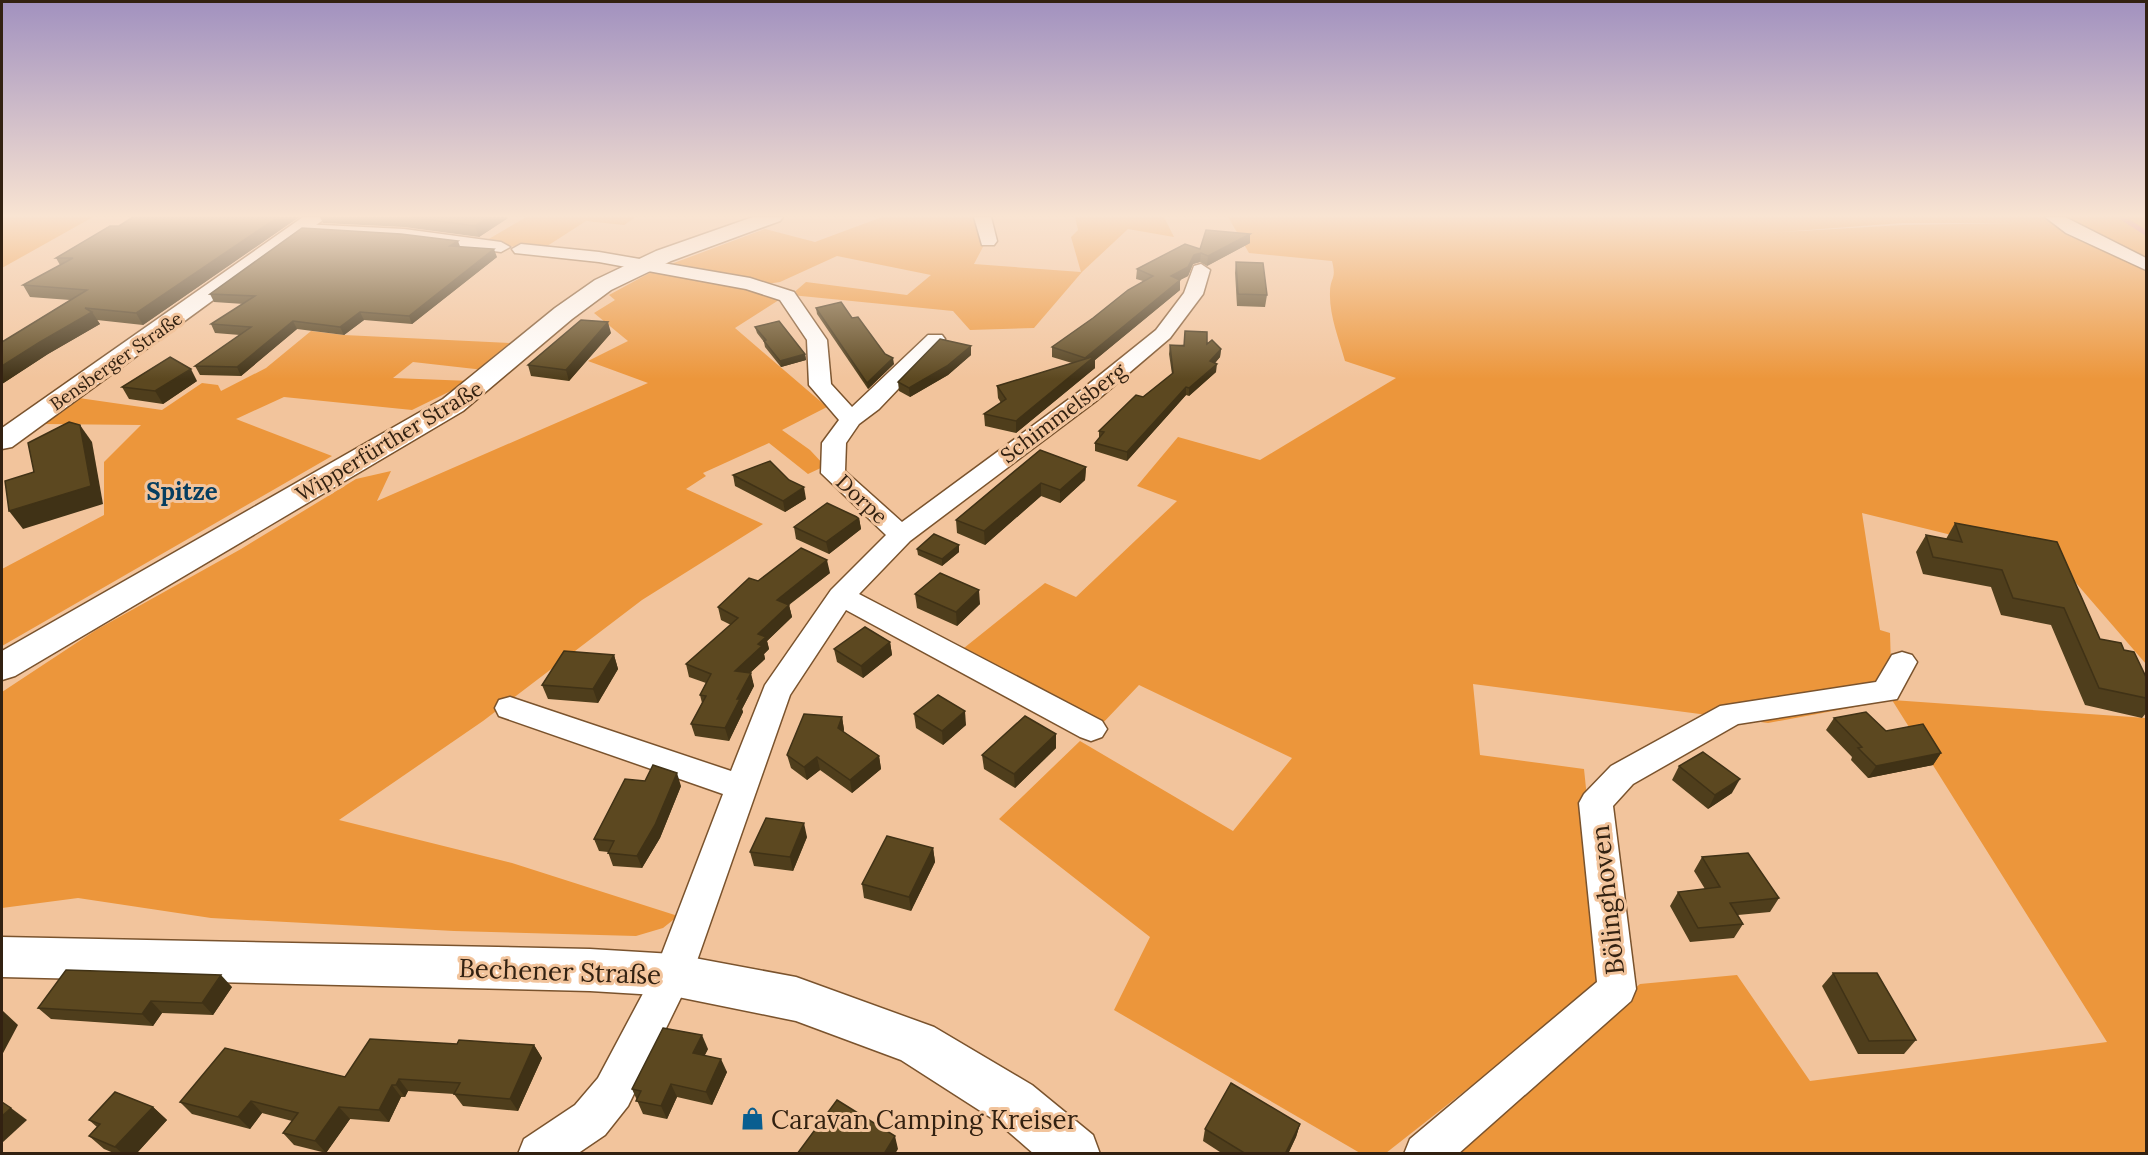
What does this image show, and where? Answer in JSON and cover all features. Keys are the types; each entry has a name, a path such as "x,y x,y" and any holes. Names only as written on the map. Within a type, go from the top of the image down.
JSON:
{"main road":[{"name":"Bensberger Straße","path":"2,441 242,271"},
{"name":"Wipperfürther Straße","path":"2,668 453,405 488,382 557,318 604,284 633,271"},
{"name":"Bechener Straße","path":"2,957 590,970 673,975 796,999 916,1043 1014,1103 1074,1154"}],"street":[{"path":"673,271 750,284 788,296 817,340 820,385 852,419"},
{"name":"Schimmelsberg","path":"901,535 1088,396 1163,334 1193,294 1202,271"},
{"name":"Dorpe","path":"539,1154 590,1120 613,1092 673,975 776,693 841,596 901,535 833,473 834,443 852,419 871,404 935,339"},
{"path":"841,596 1091,729"},
{"name":"Bölinghoven","path":"1425,1154 1617,989 1596,803 1622,775 1731,714 1886,692 1902,662"},
{"path":"510,708 741,787"}],"shaded area":[{"path":"653,271 660,271 746,285 782,298 735,328 827,407 782,430 810,450 825,466 808,474 769,443 703,473 706,476 686,489 763,524 642,600 483,721 339,820 512,863 678,916 663,928 636,936 454,931 211,918 78,898 2,908 2,692 96,630 241,549 356,479 391,471 377,501 648,383 588,361 628,341 594,313 615,300 609,295"},
{"path":"687,271 804,271 780,282 767,284"},
{"path":"911,271 1083,271 1034,328 970,330 953,311 791,295 806,282 907,295 931,275"},
{"path":"2146,271 2146,664 2057,561 1862,513 1880,630 1890,633 1892,700 1768,723 1473,684 1480,755 1584,769 1606,980 1386,1153 1360,1153 1114,1010 1150,937 999,819 1080,741 1233,831 1292,758 1139,685 1100,726 964,648 1045,583 1076,597 1177,501 1137,486 1178,437 1260,460 1396,378 1345,361 1330,301 1330,287 1334,272"},
{"path":"311,331 344,335 512,343 484,370 413,362 393,378 471,381 412,410 284,397 236,419 332,456 2,646 2,569 104,515 104,462 141,425 42,424 79,398 162,410 202,383 218,385 221,391 266,368"},
{"path":"1892,700 2146,718 2146,1153 1432,1153 1640,984 1737,975 1810,1081 2107,1042"}],"building":[{"path":"49,271 198,271 136,313 85,308 92,312 2,366 2,342 87,290 23,285"},
{"path":"242,271 466,271 409,316 360,312 340,327 293,321 237,367 195,366 251,327 211,324 255,296 210,294"},
{"path":"1141,271 1181,271 1171,276 1180,280 1085,358 1052,347 1128,290 1153,276"},
{"path":"1237,271 1264,271 1267,295 1238,294"},
{"path":"841,302 852,318 858,317 885,354 893,358 867,383 816,308"},
{"path":"581,320 608,322 566,370 528,365"},
{"path":"779,321 805,354 780,361 755,327"},
{"path":"1185,331 1207,332 1207,344 1212,340 1221,349 1210,361 1217,364 1189,388 1186,387 1127,452 1095,443 1104,432 1099,431 1136,395 1143,397 1173,373 1170,345 1184,346"},
{"path":"940,339 971,346 947,366 909,388 898,382"},
{"path":"1095,356 1016,421 984,414 1006,399 997,386"},
{"path":"170,357 191,369 155,391 122,387"},
{"path":"69,422 80,425 91,486 9,511 5,481 34,472 28,443"},
{"path":"1040,450 1086,467 1060,490 1041,483 984,531 956,520"},
{"path":"770,461 789,480 804,487 783,501 733,475"},
{"path":"827,503 859,518 826,542 794,527"},
{"path":"1955,523 2057,542 2100,639 2121,643 2124,650 2134,652 2146,677 2146,698 2099,688 2064,608 2013,598 2002,570 1933,557 1926,535 1962,542"},
{"path":"934,534 959,545 942,559 917,549"},
{"path":"801,548 827,560 777,600 789,605 758,634 766,637 758,644 762,646 735,671 751,673 725,728 691,724 706,696 700,695 711,674 686,664 738,618 718,607 749,578 758,581"},
{"path":"940,573 979,590 956,612 915,594"},
{"path":"865,627 890,642 861,666 834,649"},
{"path":"564,651 614,655 593,689 542,685"},
{"path":"938,695 965,711 942,731 914,714"},
{"path":"1866,712 1886,731 1923,724 1941,753 1876,766 1858,748 1862,747 1834,718"},
{"path":"804,714 842,717 838,728 879,756 850,780 817,757 804,767 787,755"},
{"path":"1025,716 1056,734 1014,774 982,755"},
{"path":"1703,752 1740,779 1715,795 1679,766"},
{"path":"653,765 677,773 655,825 637,856 608,853 614,841 594,839 625,779 645,781"},
{"path":"766,818 804,823 790,857 750,852"},
{"path":"887,836 933,848 909,897 862,884"},
{"path":"1748,853 1779,898 1730,903 1743,924 1698,928 1678,892 1720,887 1702,857"},
{"path":"66,970 221,975 202,1003 151,1001 142,1014 38,1008"},
{"path":"1833,973 1877,973 1916,1040 1869,1041"},
{"path":"663,1028 702,1035 693,1053 721,1059 706,1092 671,1084 661,1106 636,1101 641,1091 632,1089"},
{"path":"370,1039 457,1044 459,1040 534,1045 510,1099 454,1094 460,1083 399,1079 396,1085 392,1085 379,1110 339,1107 315,1141 283,1133 298,1113 251,1101 238,1117 180,1102 225,1048 345,1077"},
{"path":"1231,1083 1300,1124 1285,1154 1246,1154 1205,1129"},
{"path":"115,1092 153,1107 115,1147 89,1136 100,1124 89,1120"},
{"path":"837,1100 895,1136 884,1154 797,1154"},
{"path":"2,1102 11,1108 2,1116"}],"place":[{"name":"Caravan Camping Kreiser","path":"753,1119"}],"district":[{"name":"Spitze","path":"182,491"}]}
